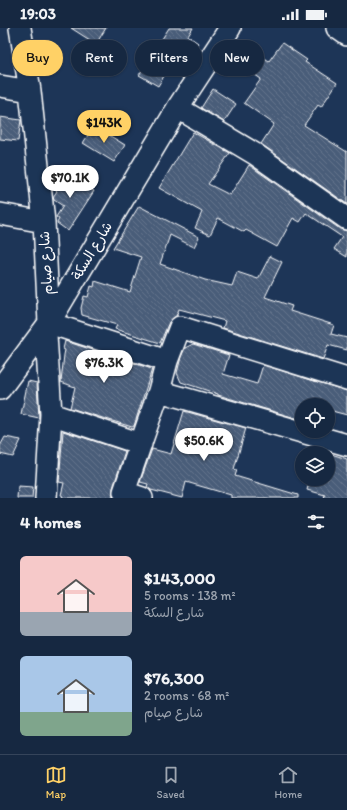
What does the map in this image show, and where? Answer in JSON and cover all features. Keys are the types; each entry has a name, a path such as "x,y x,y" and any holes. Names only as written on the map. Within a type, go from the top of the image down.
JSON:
{"street":[{"name":"شارع صيام","path":"20,28 30,91 44,222 49,323 46,335 51,414 46,498"},
{"name":"شارع السكة","path":"0,389 49,323 178,108 230,28"},
{"path":"337,28 347,35"},
{"path":"0,86 30,91"},
{"path":"178,108 255,154 347,219"},
{"path":"0,214 44,222"},
{"path":"49,323 166,361"},
{"path":"142,498 124,492 159,391 166,361 180,327 347,379"},
{"path":"159,391 347,445"},
{"path":"51,414 141,444"}],"building":[{"path":"71,28 106,28 98,40 90,40"},
{"path":"169,28 193,28 188,36 194,40 161,40"},
{"path":"282,43 307,60 305,62 337,83 321,107 318,105 304,125 347,152 347,204 261,144 274,124 244,103 261,79 257,76 264,76 264,58 269,61"},
{"path":"141,76 164,76 158,86"},
{"path":"213,89 236,104 224,122 201,108"},
{"path":"0,117 21,120 18,141 0,139"},
{"path":"94,126 125,145 114,162 83,143"},
{"path":"193,132 230,153 208,184 230,195 249,165 340,229 347,231 347,257 334,249 342,237 306,213 300,222 293,218 277,247 246,230 244,232 218,218 210,235 195,228 202,212 159,188"},
{"path":"61,170 94,191 68,231 57,223 59,219 56,217 63,206 54,200 53,197 57,191 54,188 56,184 53,182"},
{"path":"139,206 199,237 194,247 170,235 160,264 205,280 232,286 237,272 258,279 270,256 282,262 265,297 292,306 290,311 334,325 331,334 347,338 347,350 328,345 323,359 223,328 225,321 179,309 176,316 169,322 160,343 115,329 117,325 82,315 81,308 84,296 88,297 91,286 94,287 95,281 130,292 141,257 113,248"},
{"path":"65,341 152,369 134,426 132,427 70,408 75,387 61,382 65,350 63,349"},
{"path":"193,344 229,355 223,374 257,384 263,365 347,391 347,415 335,412 335,398 295,398 295,418 218,395 181,382 177,373 185,348"},
{"path":"28,381 37,383 39,418 21,414"},
{"path":"184,411 246,428 234,469 237,470 235,476 298,495 298,498 231,498 231,495 186,482 182,498 151,490 147,487 148,484 140,482 152,449 171,454"},
{"path":"63,431 125,451 113,488 113,498 62,498 63,496 61,495 64,483 59,482"},
{"path":"5,437 21,440 13,457 0,454 0,446"},
{"path":"335,455 347,459 347,498 324,498 325,495 307,490 308,486 335,486"},
{"path":"18,486 33,487 32,498 17,498"}]}
